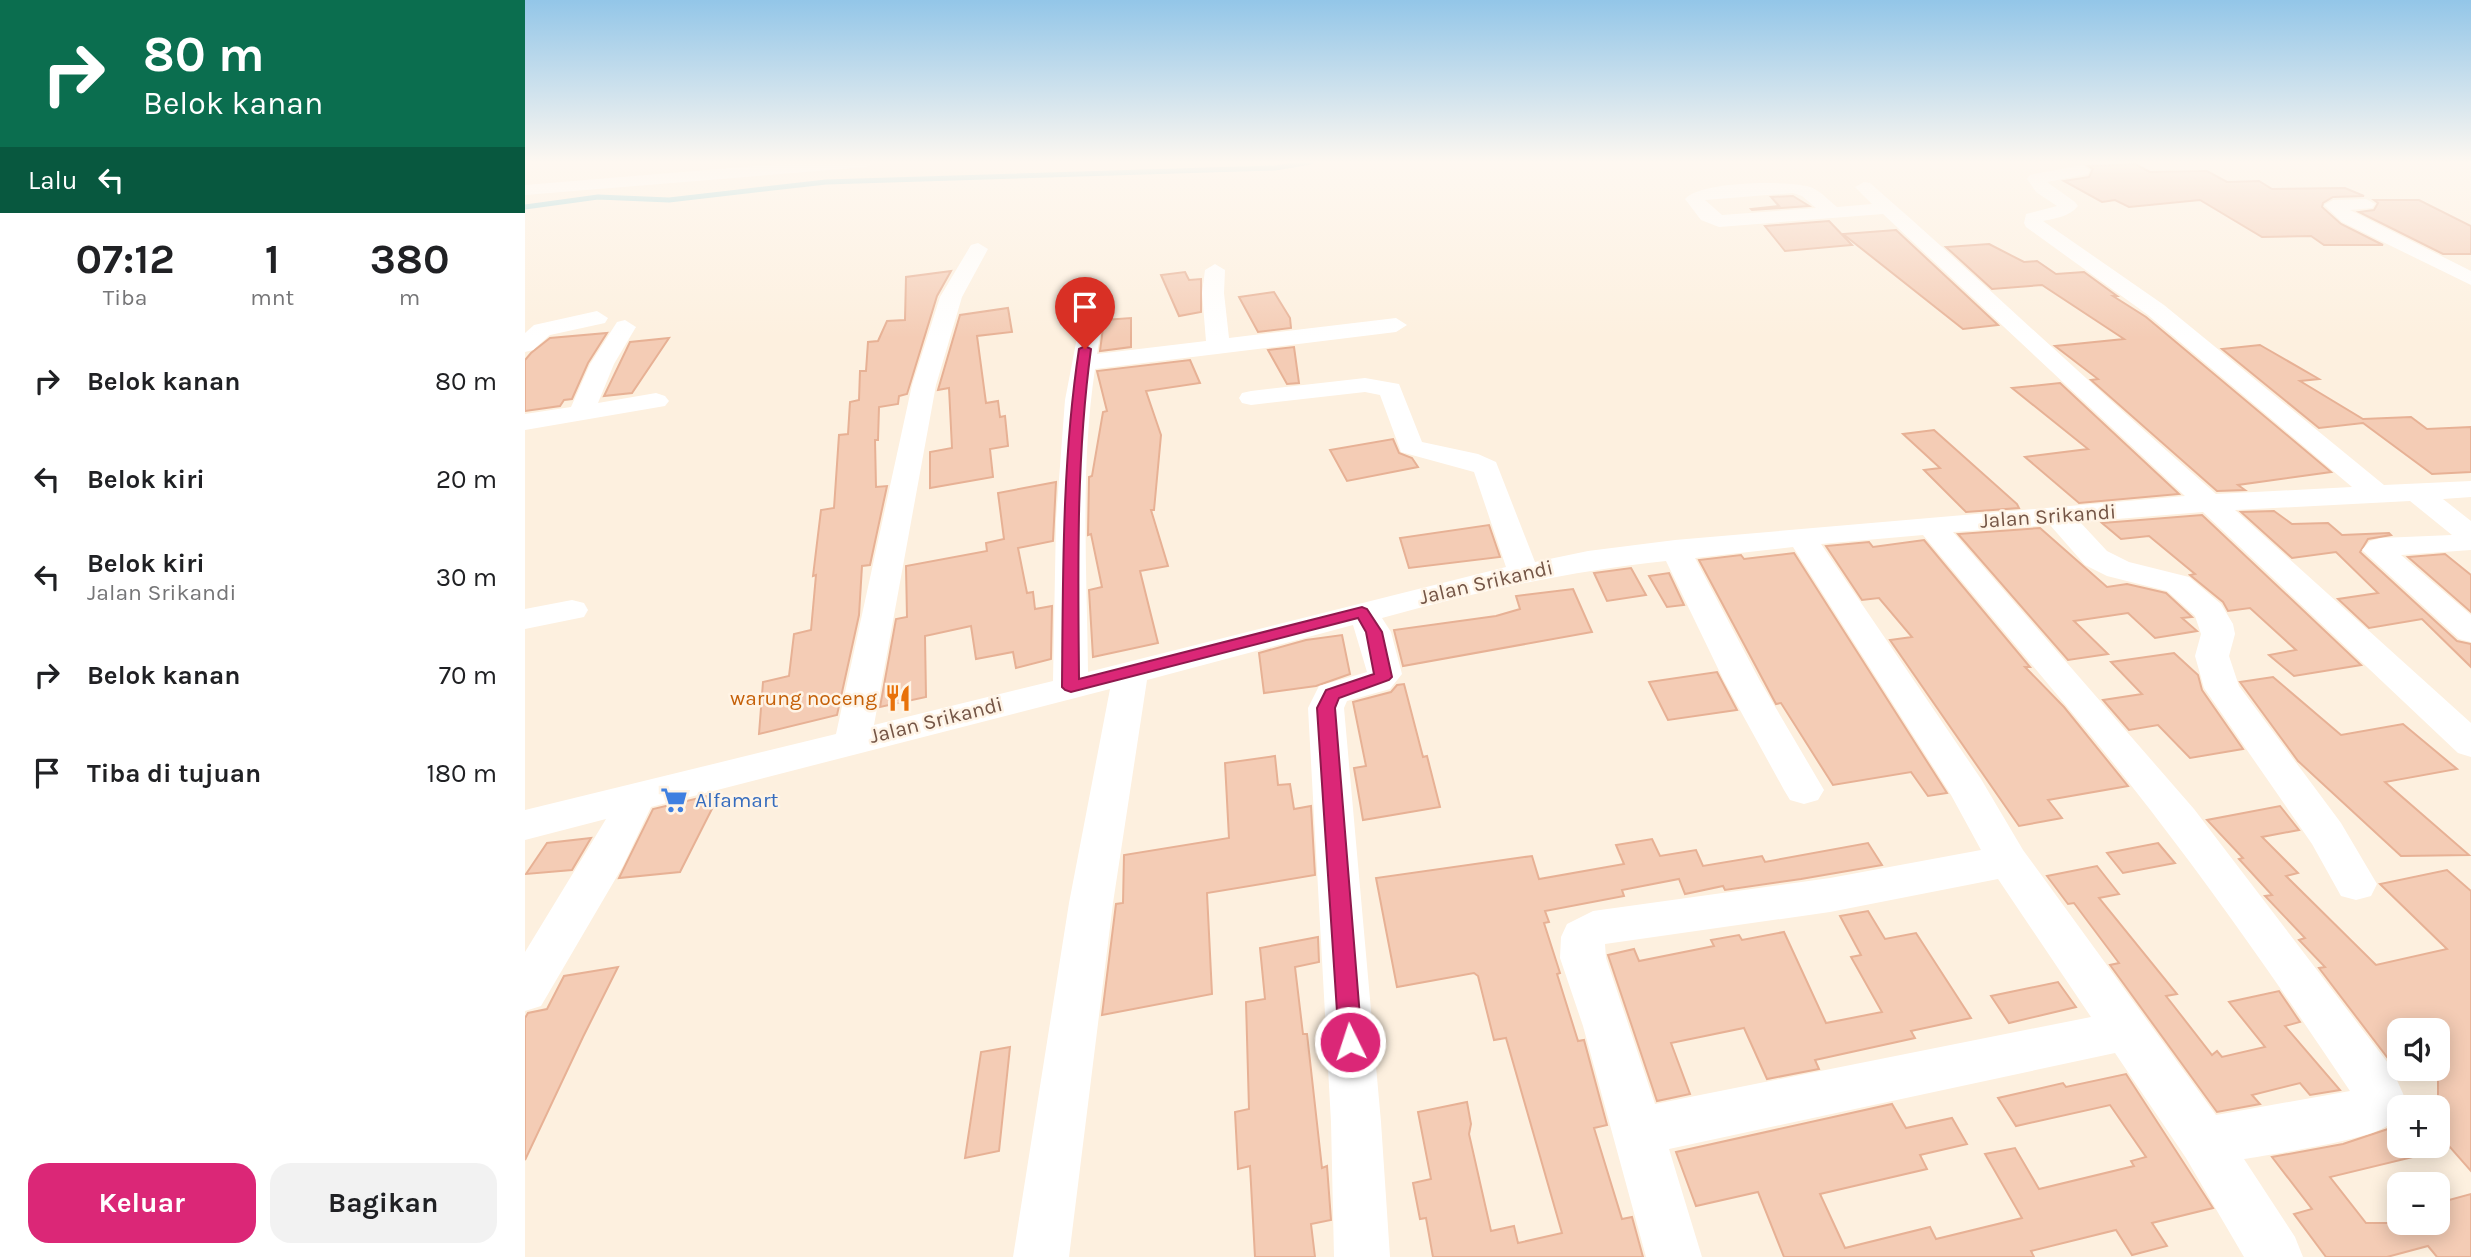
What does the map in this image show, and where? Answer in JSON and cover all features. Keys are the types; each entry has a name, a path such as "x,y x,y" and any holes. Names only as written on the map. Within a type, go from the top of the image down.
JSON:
{"street":[{"path":"1903,221 1992,300 2115,420 2210,503 2471,744"},
{"path":"2033,221 2156,310 2376,493"},
{"path":"2354,221 2471,279"},
{"path":"853,741 905,468 924,385 951,297 978,249"},
{"path":"1215,270 1213,302 1218,346"},
{"path":"525,345 531,337 550,327 597,318"},
{"path":"1071,687 1071,519 1078,400 1091,322"},
{"path":"1083,363 1396,325"},
{"path":"581,413 602,364 625,327"},
{"path":"1251,398 1365,385 1390,389 1410,446 1421,452 1478,463 1486,468 1523,572"},
{"path":"525,422 656,401"},
{"name":"Jalan Srikandi","path":"525,825 1523,572 1675,549 1801,537 2210,503 2471,488"},
{"path":"2414,490 2466,532 2470,540 2459,544 2381,547 2378,550 2471,632"},
{"path":"2059,517 2096,558 2118,569 2178,584 2209,611 2218,634 2212,656 2222,688 2327,834 2356,884"},
{"path":"1931,526 2112,736 2200,846 2284,955 2373,1083 2380,1098 2369,1110 2294,1127 2204,1141"},
{"path":"1801,537 1966,789 2008,861 2204,1141 2262,1255"},
{"path":"1675,549 1742,681 1804,790"},
{"path":"525,619 572,610"},
{"path":"1362,612 1374,632 1385,674 1378,681 1332,694 1326,708 1356,1122 1362,1257"},
{"path":"1041,1257 1091,903 1131,672"},
{"path":"525,992 608,855 636,799"},
{"path":"1674,1257 1607,1026 1583,958 1583,937 1593,929 1830,895 2008,861"},
{"path":"1636,1132 2126,1030"}],"building":[{"path":"1829,221 1852,245 1785,251 1765,226"},
{"path":"2235,221 2337,221 2383,245 2324,245 2311,236 2262,237"},
{"path":"2376,221 2460,221 2471,226 2471,254 2443,254"},
{"path":"1896,230 1998,325 1963,329 1843,234"},
{"path":"1989,244 2024,262 2037,261 2056,274 2084,272 2117,296 2113,296 2146,317 2331,472 2238,485 2245,490 2217,491 2091,380 2098,379 2055,346 2124,339 2042,285 1992,289 1946,247"},
{"path":"951,271 937,296 907,394 899,396 898,404 879,407 878,440 875,440 876,487 887,486 870,565 862,566 859,615 837,715 759,734 763,682 789,676 794,634 811,630 816,575 813,576 821,510 834,508 839,435 848,434 850,402 859,400 860,371 866,371 868,342 878,341 887,321 905,320 906,277"},
{"path":"1185,272 1189,280 1201,279 1201,312 1179,316 1161,275"},
{"path":"1274,292 1290,318 1291,328 1258,332 1239,297"},
{"path":"1008,308 1012,332 977,336 986,403 998,401 1000,417 1005,416 1008,446 990,449 993,477 930,488 930,452 952,448 949,388 938,390 960,315"},
{"path":"1131,318 1131,347 1100,351 1104,320"},
{"path":"607,333 588,363 572,399 564,400 560,406 525,411 525,360 531,353 550,338"},
{"path":"669,338 632,393 604,396 630,342"},
{"path":"2260,345 2319,379 2300,381 2363,419 2411,417 2427,429 2471,427 2471,472 2432,474 2363,423 2319,428 2222,349"},
{"path":"1294,347 1299,383 1287,384 1268,350"},
{"path":"1190,360 1200,383 1146,391 1161,435 1154,510 1151,510 1168,566 1140,571 1158,643 1093,657 1089,590 1102,587 1091,534 1088,535 1089,477 1092,476 1103,412 1107,411 1097,371"},
{"path":"2060,383 2179,494 2079,503 2025,457 2088,449 2012,388"},
{"path":"1934,430 2019,508 1966,512 1924,470 1940,468 1903,434"},
{"path":"1393,439 1399,453 1412,458 1418,467 1347,481 1330,450"},
{"path":"1056,482 1053,541 1018,548 1027,593 1033,592 1035,609 1052,606 1051,659 1016,668 1013,652 976,659 971,626 925,636 926,697 880,707 896,619 907,617 906,566 987,551 986,543 1004,539 998,493"},
{"path":"2274,511 2292,524 2328,523 2342,535 2389,533 2391,535 2368,539 2360,552 2457,641 2471,644 2471,667 2422,619 2369,628 2338,599 2378,593 2336,552 2292,558 2241,512"},
{"path":"2202,515 2361,665 2294,676 2269,655 2296,650 2250,608 2228,611 2223,602 2190,575 2195,574 2149,536 2121,539 2102,523"},
{"path":"1489,525 1500,557 1409,568 1400,538"},
{"path":"2040,528 2107,587 2127,584 2166,593 2192,617 2182,618 2197,631 2155,638 2128,613 2074,621 2108,654 2068,660 1958,534"},
{"path":"1924,540 2030,667 2025,667 2064,707 2128,786 2048,800 2062,818 2019,826 1890,640 1912,637 1879,598 1862,600 1826,546 1869,542 1873,547"},
{"path":"1794,553 1947,793 1928,796 1911,772 1833,785 1781,703 1776,704 1699,560 1741,555 1744,559"},
{"path":"2445,554 2471,575 2471,612 2408,557"},
{"path":"1631,568 1646,595 1607,601 1594,573"},
{"path":"1669,573 1684,605 1667,607 1649,576"},
{"path":"1573,589 1592,632 1403,666 1394,630 1496,616 1520,609 1516,596"},
{"path":"1342,635 1350,674 1316,686 1264,693 1259,653 1306,640"},
{"path":"2174,653 2198,675 2202,690 2243,749 2190,758 2158,725 2129,730 2103,700 2142,694 2111,662"},
{"path":"1717,672 1737,710 1668,720 1649,682"},
{"path":"2273,677 2341,735 2403,724 2457,769 2385,782 2469,855 2401,856 2298,761 2240,682"},
{"path":"1404,684 1423,757 1427,756 1440,807 1363,820 1354,768 1366,766 1353,702 1391,692 1397,685"},
{"path":"1275,756 1278,785 1290,784 1294,809 1311,806 1315,875 1207,893 1212,994 1102,1015 1116,904 1123,903 1124,855 1229,838 1225,763"},
{"path":"720,793 680,872 619,878 653,809"},
{"path":"2280,806 2299,830 2262,837 2298,873 2286,876 2376,965 2447,949 2380,884 2447,870 2471,891 2471,1171 2450,1147 2450,1095 2438,1095 2438,1081 2450,1081 2450,1018 2387,1018 2387,1057 2319,968 2325,967 2299,940 2305,938 2265,896 2272,895 2239,859 2243,858 2207,820"},
{"path":"591,838 572,870 526,874 547,843"},
{"path":"1652,839 1660,856 1696,850 1703,866 1762,856 1765,862 1868,843 1882,865 1725,890 1723,886 1685,894 1679,879 1622,890 1624,896 1545,911 1549,922 1544,923 1560,973 1557,974 1578,1041 1584,1040 1607,1125 1594,1128 1622,1219 1632,1217 1643,1257 1433,1257 1426,1218 1420,1219 1413,1183 1431,1179 1418,1112 1467,1102 1471,1124 1469,1134 1491,1231 1514,1226 1518,1243 1562,1233 1506,1038 1494,1040 1478,976 1474,973 1397,987 1376,878 1532,856 1539,879 1624,864 1616,845"},
{"path":"2158,843 2175,863 2123,873 2107,853"},
{"path":"2097,866 2119,894 2099,898 2177,994 2166,996 2212,1055 2217,1051 2222,1057 2265,1047 2229,1002 2279,991 2300,1022 2285,1026 2340,1090 2310,1095 2300,1083 2252,1095 2260,1104 2217,1112 2110,965 2119,963 2074,903 2068,904 2047,876"},
{"path":"1868,911 1885,939 1916,933 1971,1018 1911,1031 1915,1038 1815,1060 1819,1069 1767,1079 1744,1028 1671,1043 1690,1094 1657,1101 1608,955 1634,949 1639,961 1714,946 1711,940 1739,935 1742,940 1784,932 1826,1023 1882,1012 1851,957 1861,955 1840,916"},
{"path":"1318,937 1319,962 1295,967 1303,1034 1307,1034 1322,1168 1327,1166 1331,1220 1311,1224 1315,1257 1255,1257 1250,1166 1238,1169 1235,1112 1249,1109 1246,1002 1265,999 1260,948"},
{"path":"618,967 525,1160 525,1018 528,1013 547,1009 564,976"},
{"path":"2058,982 2076,1007 2009,1023 1991,996"},
{"path":"1010,1047 999,1151 965,1158 981,1052"},
{"path":"2126,1074 2213,1208 2152,1223 2167,1246 2132,1255 2116,1230 2031,1251 2034,1257 1784,1257 1758,1192 1696,1206 1676,1152 1892,1104 1906,1128 1952,1118 1967,1144 1920,1155 1927,1169 1820,1194 1845,1248 1930,1227 1936,1239 2022,1218 1985,1154 2015,1148 2039,1189 2134,1166 2131,1161 2146,1157 2110,1105 2016,1126 1998,1098 2063,1083 2066,1087"},
{"path":"2387,1129 2387,1158 2409,1158 2330,1177 2366,1223 2387,1223 2387,1235 2450,1235 2450,1200 2471,1194 2471,1257 2437,1257 2428,1246 2387,1257 2326,1257 2294,1214 2312,1209 2272,1157 2343,1144"}],"place":[{"name":"warung noceng","path":"898,698"},
{"name":"Alfamart","path":"674,800"}],"route":[{"path":"1085,349 1078,400 1071,519 1071,687 1362,612 1374,632 1385,674 1378,681 1332,694 1326,708 1350,1042"}]}
